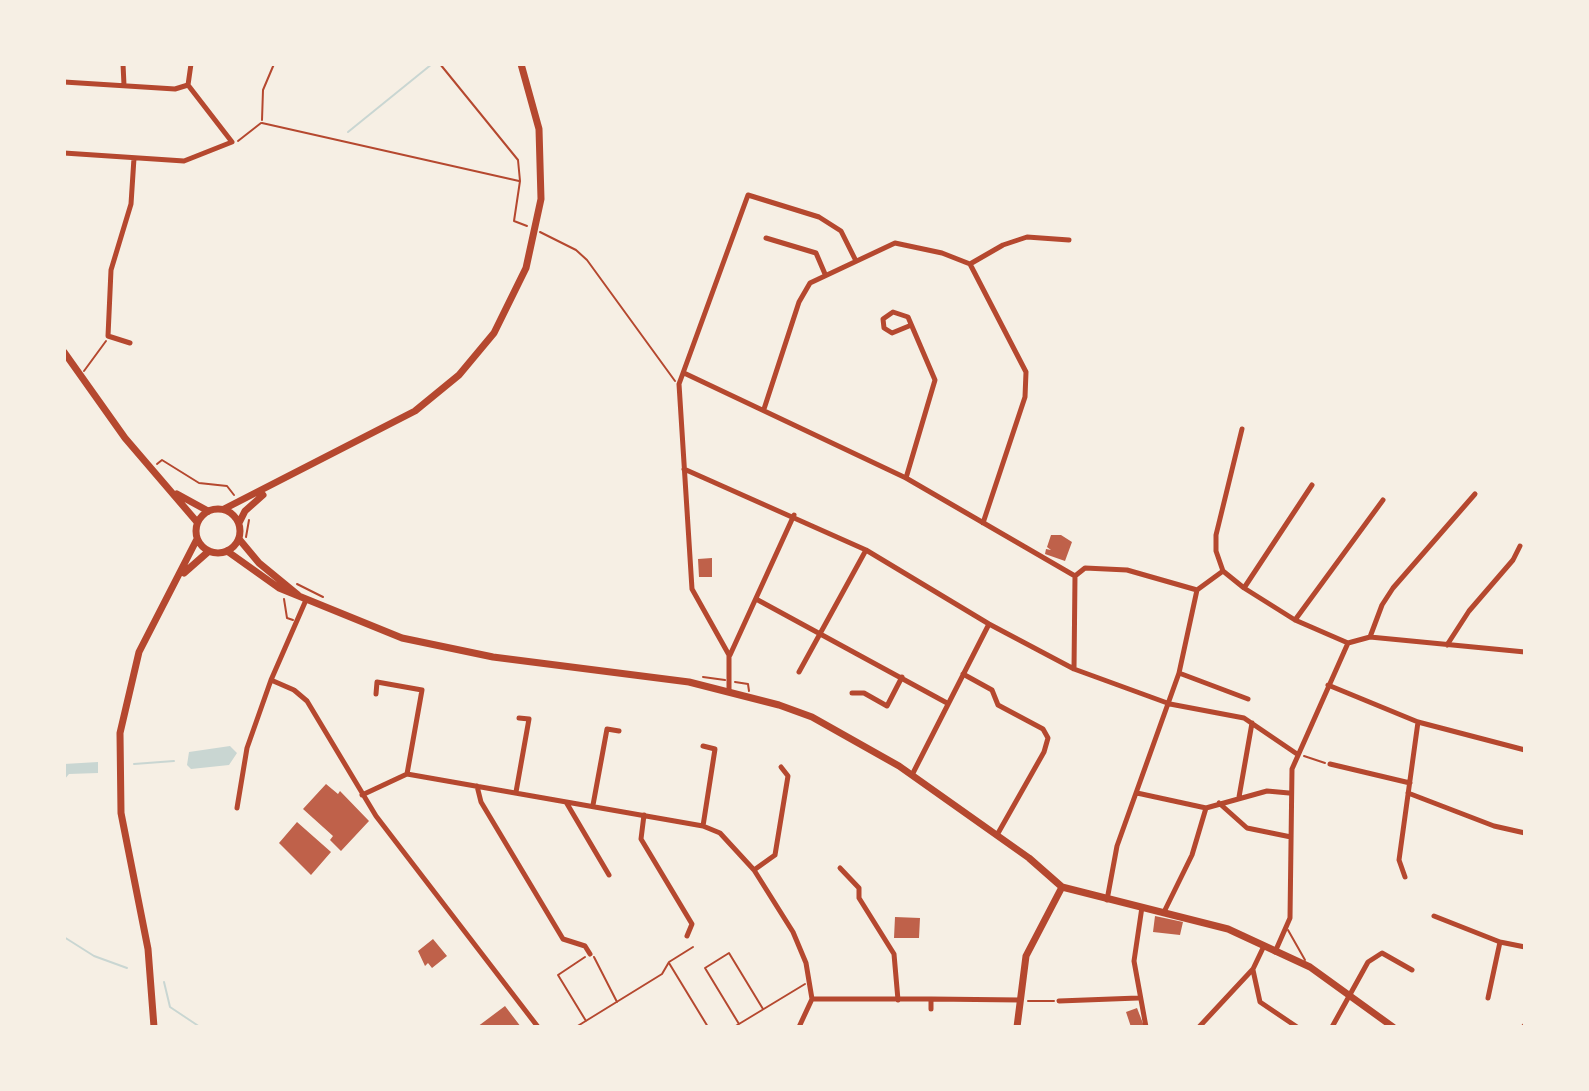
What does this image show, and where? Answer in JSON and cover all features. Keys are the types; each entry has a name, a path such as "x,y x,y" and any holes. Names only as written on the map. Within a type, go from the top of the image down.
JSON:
{"main road":[{"path":"172,491 208,511 240,503 391,425 429,401 469,365 502,321 526,268 542,188 537,117 521,64"},
{"path":"64,352 125,438 197,522 197,539 139,652 128,690 119,746 121,813 148,949 154,1027"},
{"path":"274,485 245,511 239,523 239,539 259,563 303,598"},
{"path":"224,509 239,523"},
{"path":"197,522 208,511"},
{"path":"197,539 209,551"},
{"path":"227,551 239,539"},
{"path":"179,577 209,551 227,551 279,588 382,632 434,646 521,661 672,680 729,691 812,717 912,775 997,835 1062,887 1106,901 1228,929 1263,948 1310,967 1393,1027"},
{"path":"1017,1027 1026,956 1062,887"}],"street":[{"path":"123,64 124,85"},
{"path":"64,153 184,161 232,142 188,85 191,64"},
{"path":"64,82 175,89 188,85"},
{"path":"130,343 108,336 111,270 131,204 134,158"},
{"path":"729,691 729,655 692,589 679,384 748,195 819,217 841,231 855,259"},
{"path":"970,264 1003,245 1027,237 1069,240"},
{"path":"766,238 816,253 825,274"},
{"path":"764,409 799,302 810,283 883,246 904,242 970,264 1001,318 1026,372 1025,397 983,523"},
{"path":"906,478 935,380 909,326 908,317 893,312 883,319 884,328 892,333 909,326"},
{"path":"684,373 906,478 1075,576"},
{"path":"1242,429 1216,535 1216,551 1223,571 1244,588 1295,620 1348,643 1370,637 1525,652"},
{"path":"684,469 794,515 866,550 989,624 1074,669 1170,704 1229,713 1252,723 1297,754"},
{"path":"1244,588 1312,485"},
{"path":"1370,637 1382,605 1393,588 1475,494"},
{"path":"1295,620 1383,500"},
{"path":"729,655 794,515"},
{"path":"1447,645 1520,546"},
{"path":"799,672 866,550"},
{"path":"1075,576 1085,568 1116,569 1197,590"},
{"path":"1106,901 1117,846 1170,704 1197,590 1223,571"},
{"path":"1074,669 1075,576"},
{"path":"237,808 247,748 303,598"},
{"path":"756,599 822,632 947,703"},
{"path":"912,775 989,624"},
{"path":"1275,953 1288,930 1289,793 1297,754 1348,643"},
{"path":"1179,673 1248,699"},
{"path":"963,674 992,690 998,705 1043,729 1048,738 1044,752 997,835"},
{"path":"852,693 864,693 887,706 902,677"},
{"path":"271,680 294,690 307,701 362,795 538,1027"},
{"path":"376,694 377,682 422,690 407,774"},
{"path":"1328,685 1418,722 1525,750"},
{"path":"516,792 529,719 519,718"},
{"path":"1405,877 1399,860 1418,722"},
{"path":"1239,797 1252,723"},
{"path":"593,805 607,729 619,731"},
{"path":"703,746 715,749 703,826"},
{"path":"1330,764 1410,783"},
{"path":"754,870 775,855 788,776 781,767"},
{"path":"362,795 407,774 593,805 703,826 720,833 754,870 793,932 812,999 799,1027"},
{"path":"477,786 481,802 563,939 585,946 590,954"},
{"path":"1137,793 1206,808 1267,791 1289,793"},
{"path":"1408,793 1494,826 1525,833"},
{"path":"565,801 609,875"},
{"path":"1219,803 1247,828 1291,837"},
{"path":"1164,912 1192,855 1206,808"},
{"path":"644,815 641,839 692,924 687,936"},
{"path":"840,868 859,888 859,898 894,954 898,1000"},
{"path":"1142,907 1134,941 1138,998 1146,1027"},
{"path":"1434,916 1500,942 1525,947"},
{"path":"1488,998 1500,942"},
{"path":"1199,1027 1253,969 1263,948"},
{"path":"1332,1027 1368,962 1382,953 1412,970"},
{"path":"1253,969 1260,1002 1297,1027"},
{"path":"1059,1001 1138,998"},
{"path":"812,999 1021,1000"},
{"path":"931,999 931,1009"}],"lane":[{"path":"1288,930 1310,967"}],"path":[{"path":"232,142 262,123 261,103 274,64"},
{"path":"440,64 519,164 520,181 514,221 521,223"},
{"path":"262,123 520,181"},
{"path":"557,240 587,260 670,379 679,384"},
{"path":"84,371 105,346 108,336"},
{"path":"162,460 199,483 227,486 240,503"},
{"path":"245,511 250,517 246,536 249,544"},
{"path":"291,581 333,602"},
{"path":"276,593 285,599 287,618 296,621"},
{"path":"701,677 748,684 747,696"},
{"path":"1297,754 1330,764"},
{"path":"576,1027 662,974 669,962 693,947"},
{"path":"739,1024 705,968 729,953 763,1009"},
{"path":"586,1021 558,975 590,954 617,1002"},
{"path":"669,962 708,1027"},
{"path":"734,1027 809,982"},
{"path":"1021,1000 1059,1001"}],"shaded area":[{"path":"230,746 237,753 229,765 191,769 187,765 189,752"},
{"path":"98,762 98,773 69,774 64,780 64,764"}],"building":[{"path":"1051,535 1061,535 1072,542 1065,561 1045,554 1046,549 1051,550 1047,547"},
{"path":"712,558 712,577 699,577 698,559"},
{"path":"326,784 338,794 340,791 369,821 341,851 330,840 333,836 303,809"},
{"path":"297,822 331,852 311,875 279,843"},
{"path":"1155,916 1183,922 1180,935 1153,932"},
{"path":"895,917 920,918 919,938 894,938"},
{"path":"433,939 447,956 432,968 428,963 425,966 418,951"},
{"path":"505,1006 521,1027 477,1027"},
{"path":"1137,1008 1144,1026 1131,1027 1126,1012"}],"waterway":[{"path":"348,132 432,64"},
{"path":"134,764 174,761"},
{"path":"64,937 94,956 127,968"},
{"path":"164,982 170,1007 200,1027"}]}
